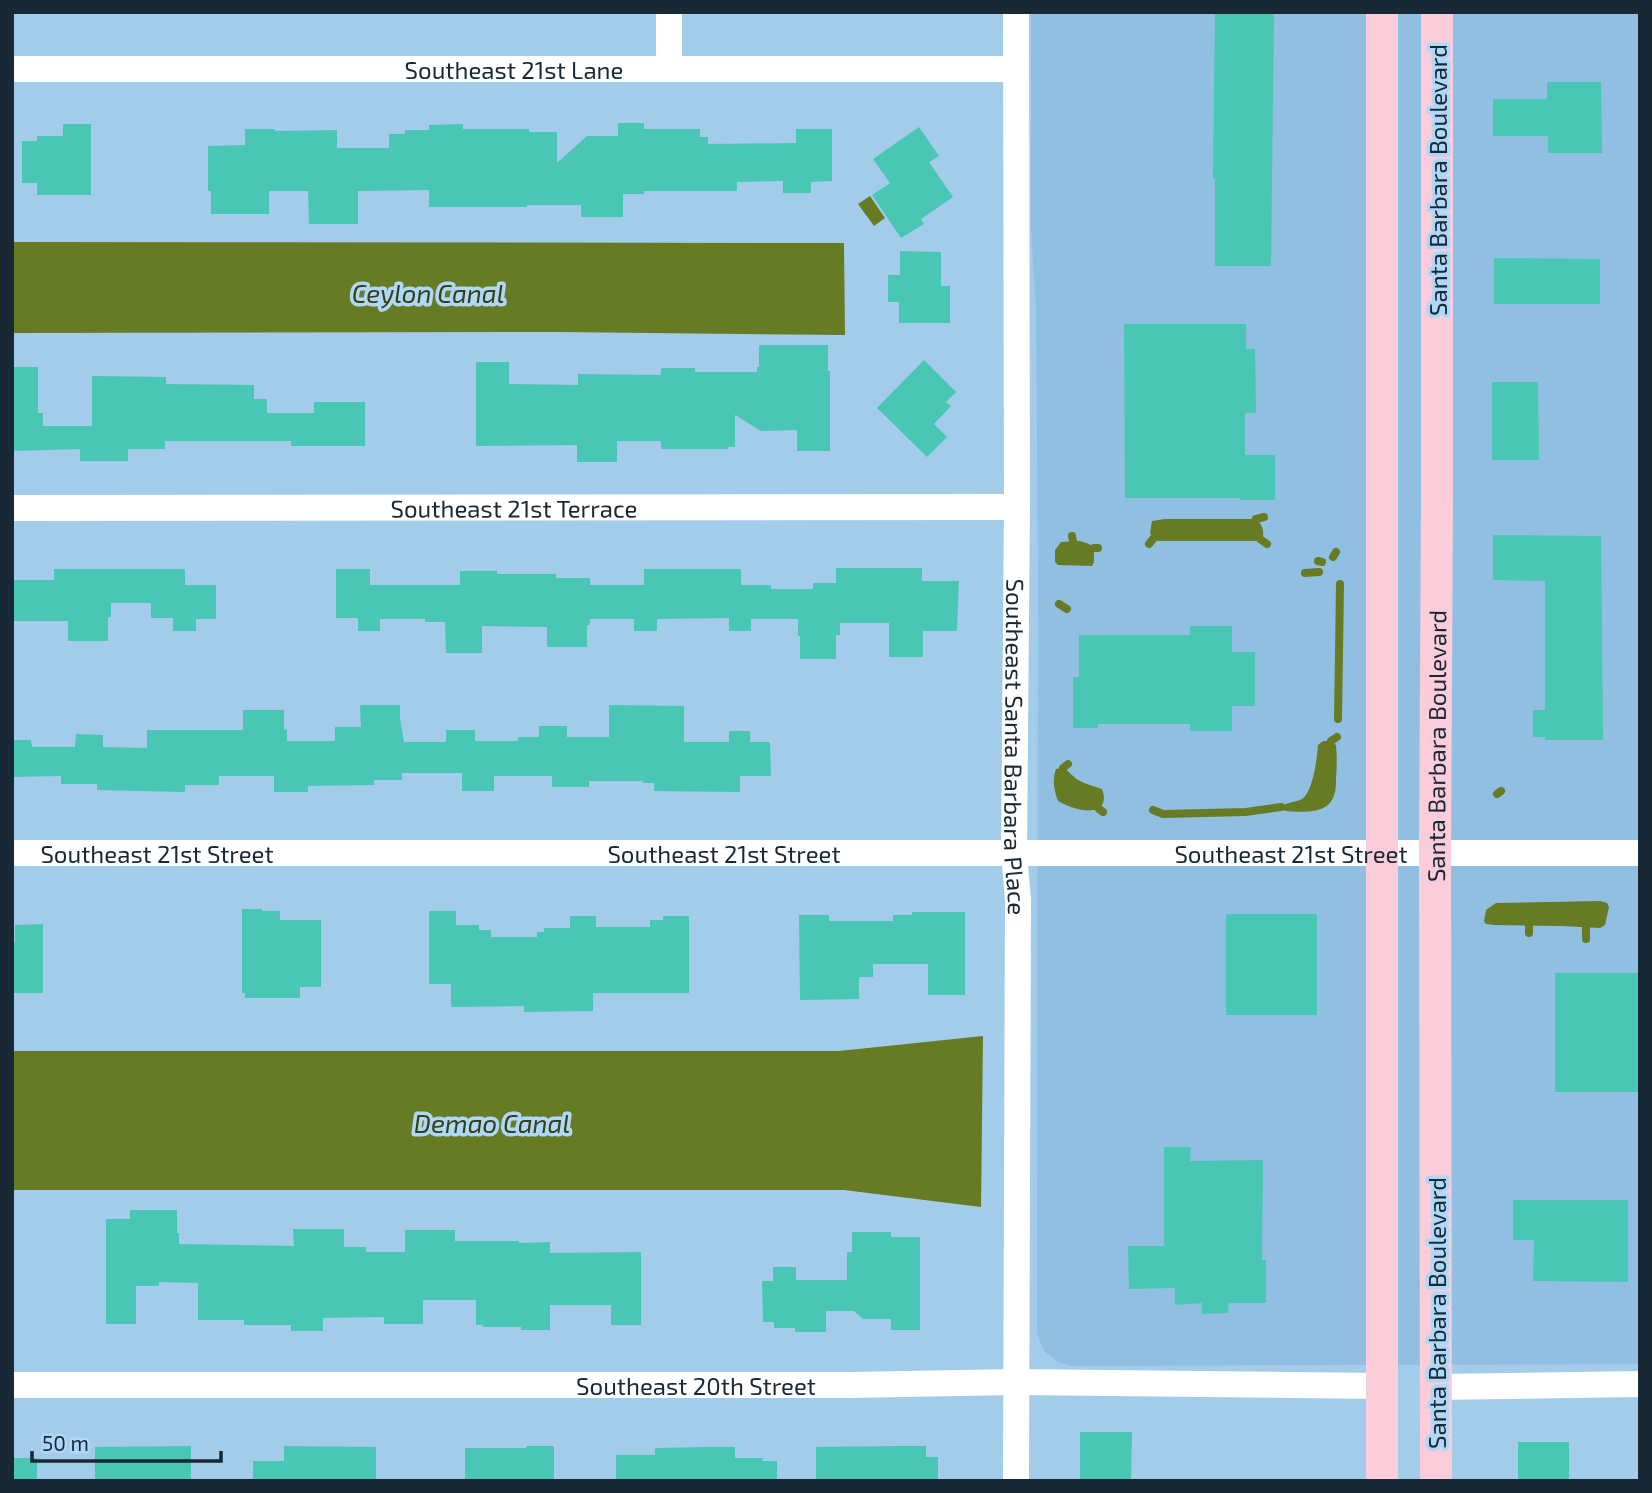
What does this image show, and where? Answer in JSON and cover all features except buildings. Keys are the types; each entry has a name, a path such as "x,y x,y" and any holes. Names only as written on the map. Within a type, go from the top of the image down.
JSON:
{"main road":[{"path":"1382,12 1382,1481"},
{"name":"Santa Barbara Boulevard","path":"1436,1481 1437,12"}],"street":[{"path":"669,12 669,69"},
{"name":"Southeast Santa Barbara Place","path":"1016,12 1016,1481"},
{"name":"Southeast 21st Lane","path":"12,69 1016,69"},
{"name":"Southeast 21st Terrace","path":"12,508 1017,507"},
{"name":"Southeast 21st Street","path":"12,853 1640,853"},
{"name":"Southeast 20th Street","path":"12,1385 849,1385 1016,1382 1382,1386"},
{"path":"1436,1387 1640,1384"}],"shaded area":[{"path":"1031,12 1640,12 1640,1364 1071,1366 1058,1362 1045,1352 1040,1342 1037,1331 1038,570 1036,311 1031,229"}],"water":[{"path":"870,196 885,218 874,226 858,204"},
{"name":"Ceylon Canal","path":"12,242 844,243 845,335 558,332 12,333"},
{"path":"1256,519 1262,527 1263,537 1256,541 1153,539 1150,533 1152,521"},
{"path":"1080,541 1094,548 1092,566 1058,565 1055,562 1055,550 1061,542"},
{"path":"1323,741 1331,741 1336,745 1336,787 1331,801 1314,811 1285,811 1281,807 1306,795 1314,774 1318,745"},
{"path":"1063,768 1078,780 1102,789 1104,800 1099,809 1078,809 1058,801 1054,778 1056,769"},
{"path":"1496,903 1607,903 1609,907 1605,925 1600,928 1494,925 1484,921 1486,910"},
{"name":"Demao Canal","path":"983,1036 981,1207 844,1190 12,1190 12,1051 839,1051"}],"waterway":[{"path":"1256,519 1264,517"},
{"path":"1072,536 1073,541"},
{"path":"1149,544 1153,539"},
{"path":"1260,539 1267,544"},
{"path":"1333,557 1336,552"},
{"path":"1318,561 1322,562"},
{"path":"1305,573 1319,572"},
{"path":"1338,719 1340,584"},
{"path":"1059,604 1067,609"},
{"path":"1331,741 1337,737"},
{"path":"1063,768 1068,764"},
{"path":"1497,794 1501,791"},
{"path":"1153,810 1163,814 1246,812 1281,807"},
{"path":"1099,809 1103,812"},
{"path":"1529,925 1529,933"},
{"path":"1586,927 1586,939"}]}
